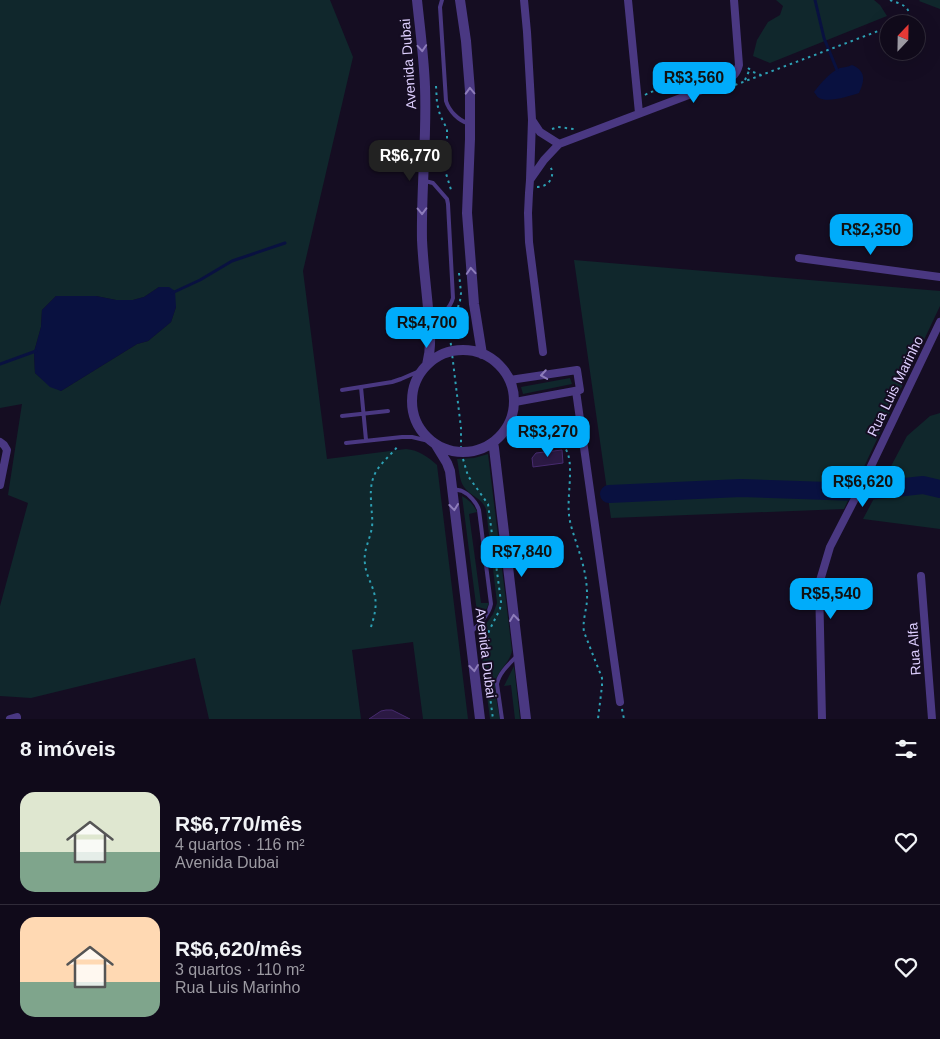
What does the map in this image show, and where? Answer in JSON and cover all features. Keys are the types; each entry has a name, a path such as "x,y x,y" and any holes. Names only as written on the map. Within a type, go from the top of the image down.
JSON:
{"street":[{"name":"Avenida Dubai","path":"417,0 425,88 421,207 431,351 426,367 415,384 412,405 417,424 448,463 480,719"},
{"path":"460,0 470,91 467,213 474,304 482,354"},
{"path":"524,0 532,120 528,213 529,242 543,352"},
{"path":"628,0 639,113"},
{"path":"530,180 544,160 559,144 733,77 740,65 734,0"},
{"path":"532,120 540,132 559,144"},
{"path":"799,258 940,277"},
{"name":"Rua Luis Marinho","path":"822,719 819,584 830,547 862,485 940,322"},
{"path":"426,367 439,356 452,351 472,351 482,354 493,360 503,369 510,380 515,402 509,425 493,443 477,450 461,452 448,450 434,443"},
{"path":"510,380 577,370 580,390 515,402"},
{"path":"576,391 620,702"},
{"path":"0,442 7,450 0,485"},
{"path":"493,443 526,719"},
{"name":"Rua Alfa","path":"921,576 932,719"},
{"path":"10,719 17,717 17,719"}],"lane":[{"path":"442,0 440,7 447,106 461,121 470,124"},
{"path":"423,180 433,183 447,199 453,298 452,303 440,318 430,326"},
{"path":"342,390 392,382 426,367"},
{"path":"361,387 366,440"},
{"path":"342,416 388,410"},
{"path":"346,442 402,436 434,443"},
{"path":"452,488 463,491 478,506 491,604 490,610 470,634"},
{"path":"502,719 498,679 508,664 519,654"}],"path":[{"path":"890,0 905,6 908,10 908,15"},
{"path":"747,65 753,72 762,75"},
{"path":"744,82 749,69"},
{"path":"435,84 440,115 447,130 448,146 444,167 453,196"},
{"path":"459,274 460,301 450,337 462,428 461,452 468,476 488,504 500,602 500,608 489,631 486,643 486,667 493,719"},
{"path":"502,435 538,431 550,433 558,438 568,453 570,462 569,516 580,555 587,593 583,625 584,632 602,678 598,719"},
{"path":"371,627 376,605 375,596 366,571 364,553 372,527 371,499 373,476 378,467 406,437"}],"green space":[{"path":"0,0 330,0 353,57 303,271 327,459 406,449 423,454 437,465 468,719 423,719 413,642 352,650 361,719 209,719 195,658 31,698 0,696 0,606 28,503 8,495 22,404 0,408","holes":["159,287 176,307 171,322 148,341 137,344 61,391 35,373 34,352 41,327 42,310 56,296 96,296 116,300 133,300 144,297"]},
{"path":"776,0 874,0 886,15 880,15 880,19 770,63 753,56 757,40 768,22 780,15 783,6"},
{"path":"940,0 940,9 919,1"},
{"path":"574,260 940,291 940,306 844,509 611,518"},
{"path":"570,378 572,384 523,394 521,387"},
{"path":"940,413 940,529 863,519 907,436 930,416"},
{"path":"488,454 512,651 510,658 496,679 496,696 500,719 490,719 479,634 493,614 497,603 486,509 482,502 462,484 457,459 474,458"},
{"path":"462,496 471,503 477,512 469,514 481,603 489,603 478,620"},
{"path":"514,666 520,719 515,719 511,685 504,686"}],"shaded area":[{"path":"852,65 860,70 863,76 859,93 828,100 818,97 814,92 829,75 840,68"},
{"path":"159,287 169,287 175,291 176,307 171,322 148,341 137,344 61,391 50,387 35,373 34,352 41,327 42,310 56,296 96,296 116,300 133,300 144,297"}],"building":[{"path":"562,450 563,463 533,467 532,458 536,453"},
{"path":"386,710 392,710 410,719 369,719"}],"waterway":[{"path":"815,0 824,38 837,70"},
{"path":"172,293 200,280 232,261 285,243"},
{"path":"0,364 36,351"},
{"path":"609,494 741,488 859,492 923,485 940,489"}]}
